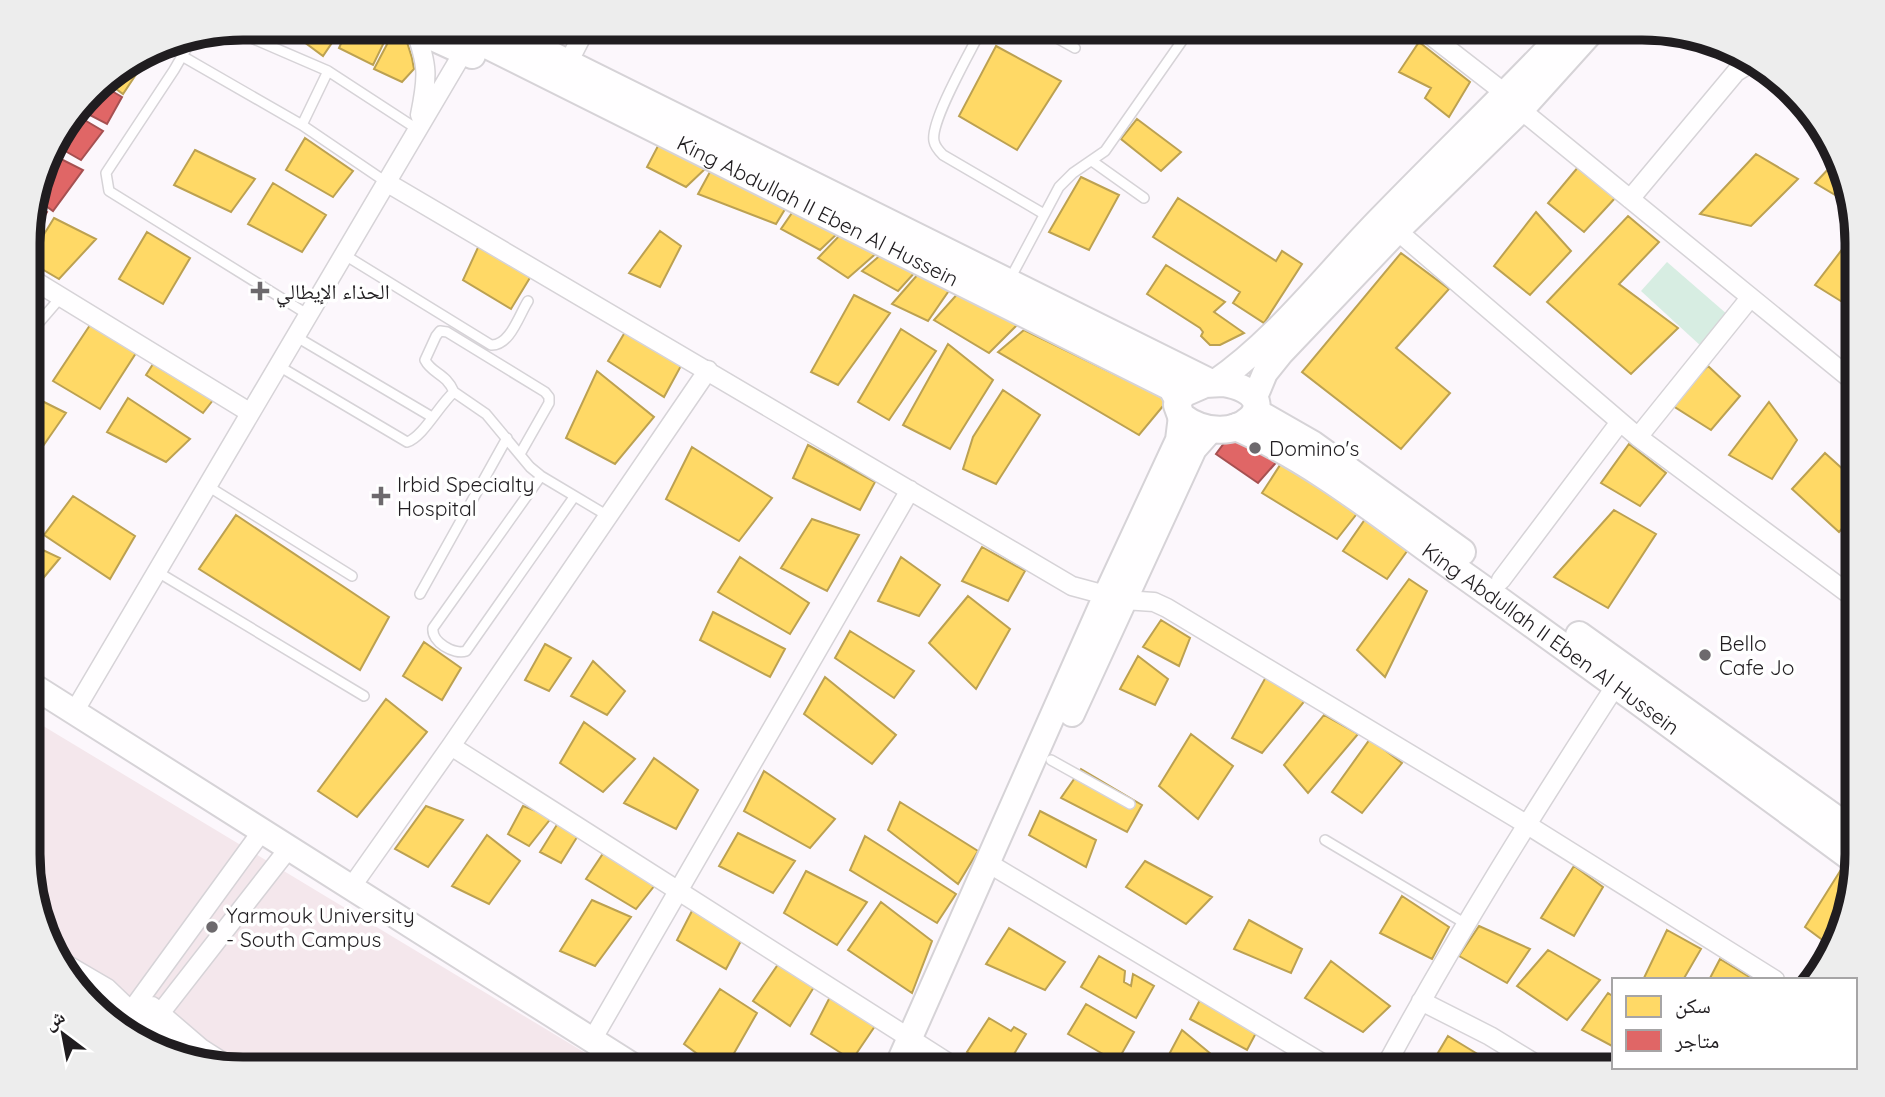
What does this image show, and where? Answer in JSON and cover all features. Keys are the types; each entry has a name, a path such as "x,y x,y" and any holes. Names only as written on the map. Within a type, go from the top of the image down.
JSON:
{"main road":[{"name":"King Abdullah II Eben Al Hussein","path":"460,40 555,93 584,95 1166,384 1171,387 1180,408"},
{"name":"King Abdullah II Eben Al Hussein","path":"522,40 1212,383"},
{"path":"545,40 563,60"},
{"path":"1212,383 1242,387 1249,412 1210,431 1193,425 1180,408 1187,391 1212,383"},
{"name":"King Abdullah II Eben Al Hussein","path":"1249,412 1312,444 1844,825"},
{"name":"King Abdullah II Eben Al Hussein","path":"1249,412 1278,447 1317,471 1616,685 1844,852"}],"street":[{"path":"417,128 424,98 426,61 418,40"},
{"path":"74,712 417,128 458,40"},
{"path":"563,60 577,40"},
{"path":"1436,40 1844,373"},
{"path":"1513,102 1559,40"},
{"path":"1212,383 1254,351 1513,102 1582,40"},
{"path":"1630,199 1736,72 1744,67"},
{"path":"386,182 1072,586 1115,597 1154,602 1167,608 1526,824 1772,978"},
{"path":"1249,412 1273,362 1389,224"},
{"path":"1389,224 1638,437 1844,590"},
{"path":"40,284 249,412"},
{"path":"1638,437 1751,298"},
{"path":"352,886 708,370"},
{"path":"995,868 1051,760 1178,440 1180,408"},
{"path":"1501,580 1620,422"},
{"path":"451,746 679,890 915,1052 1115,597 1194,449 1210,431"},
{"path":"592,1040 910,490"},
{"path":"1391,1056 1526,824 1616,685"},
{"path":"40,690 619,1057"},
{"path":"128,1020 135,1005 262,831"},
{"path":"144,1031 156,1019 289,848"},
{"path":"995,868 1311,1056"},
{"path":"201,914 225,930"},
{"path":"78,971 210,1054"},
{"path":"1421,1001 1522,1056"}],"lane":[{"path":"256,40 328,71 417,128"},
{"path":"976,40 938,118 933,140 943,155 1044,214"},
{"path":"1061,40 1075,48"},
{"path":"1007,283 1065,180 1110,144 1183,40"},
{"path":"186,48 106,173 108,191 307,314"},
{"path":"182,56 302,125 386,182"},
{"path":"302,125 328,71"},
{"path":"1092,161 1144,198"},
{"path":"343,254 491,345 499,344 506,338 528,301"},
{"path":"40,321 61,297"},
{"path":"520,454 549,403 549,397 447,332 440,331 425,360 428,366 448,379 454,392 486,414 520,454 541,476 608,516"},
{"path":"294,335 432,416"},
{"path":"277,365 407,442 420,435 432,416 454,392"},
{"path":"420,594 507,439"},
{"path":"541,476 433,628 432,635 435,639 460,653 469,649 574,497"},
{"path":"206,485 352,576"},
{"path":"156,571 364,696"},
{"path":"1051,760 1130,804"},
{"path":"1325,840 1466,925"}],"shaded area":[{"name":"Yarmouk University - South Campus","path":"40,724 592,1057 244,1057 191,1050 166,1041 142,1030 120,1015 82,977 67,955 47,906 40,853"}],"green space":[{"path":"1667,262 1728,315 1702,347 1641,291"}],"building: سكن":[{"path":"301,40 334,40 323,56"},
{"path":"343,40 385,40 373,65 339,48"},
{"path":"389,40 406,40 414,69 402,82 374,69"},
{"path":"1419,42 1470,82 1449,117 1425,98 1431,88 1399,72"},
{"path":"996,46 1061,81 1017,150 959,116"},
{"path":"140,68 123,94 114,87"},
{"path":"1137,119 1181,152 1161,171 1121,139"},
{"path":"305,138 353,171 333,197 286,170"},
{"path":"659,144 707,167 686,187 647,167"},
{"path":"195,150 255,179 231,212 174,185"},
{"path":"1756,154 1798,179 1751,226 1700,214"},
{"path":"1579,166 1616,197 1584,232 1548,203"},
{"path":"1830,168 1839,197 1815,183"},
{"path":"711,170 787,206 776,224 698,194"},
{"path":"1081,177 1119,195 1089,250 1049,232"},
{"path":"273,183 326,215 302,252 248,224"},
{"path":"1178,198 1276,261 1282,251 1302,264 1264,323 1233,303 1240,292 1153,237"},
{"path":"796,207 841,230 820,250 781,229"},
{"path":"1536,212 1571,251 1530,295 1494,266"},
{"path":"1628,216 1659,242 1619,284 1678,328 1631,374 1547,302"},
{"path":"54,218 96,239 59,279 40,268 40,240"},
{"path":"660,231 681,246 660,287 629,273"},
{"path":"147,232 190,258 163,304 119,279"},
{"path":"842,233 880,250 848,278 818,258"},
{"path":"481,241 531,276 511,309 463,280"},
{"path":"1844,247 1844,303 1815,285"},
{"path":"884,252 917,270 898,291 862,271"},
{"path":"1401,253 1449,289 1396,348 1450,393 1401,449 1302,372"},
{"path":"1166,265 1225,302 1214,312 1244,333 1220,345 1210,345 1201,336 1203,332 1200,328 1147,294"},
{"path":"919,273 950,289 928,321 892,304"},
{"path":"960,291 1017,325 989,353 934,320"},
{"path":"854,295 890,313 838,385 811,372"},
{"path":"90,325 136,353 100,409 53,381"},
{"path":"901,329 936,351 889,420 858,402"},
{"path":"1024,330 1168,400 1139,435 998,352"},
{"path":"625,332 682,364 664,397 608,361"},
{"path":"948,344 993,380 950,449 903,425"},
{"path":"153,364 213,400 203,413 146,375"},
{"path":"1708,366 1740,396 1711,430 1670,404"},
{"path":"597,371 654,417 615,464 566,438"},
{"path":"1003,390 1040,415 996,484 963,469 973,437"},
{"path":"128,398 190,439 166,462 107,432"},
{"path":"40,400 66,413 40,448"},
{"path":"1769,402 1797,440 1772,479 1729,455"},
{"path":"1629,444 1666,473 1640,506 1601,483"},
{"path":"808,445 875,482 860,510 793,478"},
{"path":"692,447 772,498 739,541 666,499"},
{"path":"1825,453 1844,470 1844,526 1839,532 1792,489"},
{"path":"1282,462 1359,511 1337,539 1262,493"},
{"path":"73,496 135,536 110,579 44,535"},
{"path":"1614,510 1656,534 1608,608 1554,577"},
{"path":"236,515 389,617 360,670 199,569"},
{"path":"1368,515 1410,547 1387,579 1343,551"},
{"path":"812,519 859,535 827,591 781,568"},
{"path":"982,547 1025,571 1008,601 962,581"},
{"path":"40,549 60,558 40,582"},
{"path":"740,557 809,603 790,634 718,592"},
{"path":"901,557 940,585 919,616 878,601"},
{"path":"1409,579 1427,591 1385,677 1357,650"},
{"path":"968,596 1010,629 976,689 929,643"},
{"path":"713,612 785,649 770,677 700,640"},
{"path":"1161,620 1190,638 1179,666 1143,647"},
{"path":"850,631 914,671 894,698 835,658"},
{"path":"424,642 461,668 442,700 403,676"},
{"path":"545,644 571,658 549,691 525,680"},
{"path":"1138,656 1168,679 1155,705 1120,689"},
{"path":"593,661 625,691 607,715 571,696"},
{"path":"1267,675 1307,698 1262,753 1232,738"},
{"path":"825,677 896,735 872,764 804,714"},
{"path":"386,699 427,732 357,817 318,791"},
{"path":"1324,715 1358,734 1308,793 1284,765"},
{"path":"584,722 635,759 603,792 560,763"},
{"path":"1191,734 1233,766 1198,819 1159,786"},
{"path":"1370,739 1402,763 1362,813 1332,792"},
{"path":"654,758 698,790 676,829 624,803"},
{"path":"1081,769 1142,805 1127,832 1061,798"},
{"path":"764,771 835,819 810,848 744,811"},
{"path":"900,802 978,851 958,884 888,830"},
{"path":"426,806 463,820 428,867 395,849"},
{"path":"523,806 552,817 529,846 508,834"},
{"path":"1040,811 1096,840 1086,867 1029,835"},
{"path":"558,823 579,834 561,863 540,852"},
{"path":"738,833 795,861 773,893 719,866"},
{"path":"487,835 520,861 489,904 452,886"},
{"path":"865,836 956,894 937,923 850,870"},
{"path":"606,849 655,885 636,909 586,879"},
{"path":"1145,861 1212,897 1186,924 1126,887"},
{"path":"1574,866 1603,887 1574,936 1541,918"},
{"path":"1844,869 1841,893 1825,942 1805,927"},
{"path":"806,871 867,902 837,945 784,913"},
{"path":"1402,896 1449,927 1432,959 1380,933"},
{"path":"592,900 631,917 595,966 560,951"},
{"path":"881,902 932,941 912,993 848,950"},
{"path":"694,907 742,939 726,969 677,940"},
{"path":"1249,920 1302,949 1291,973 1234,949"},
{"path":"1479,926 1530,949 1507,983 1459,956"},
{"path":"1009,928 1065,962 1045,990 986,964"},
{"path":"1667,930 1701,949 1684,978 1644,978"},
{"path":"1548,950 1600,980 1567,1020 1517,986"},
{"path":"1099,956 1125,971 1124,982 1131,986 1133,974 1154,986 1136,1018 1081,987"},
{"path":"1720,959 1751,978 1710,978"},
{"path":"781,960 814,987 790,1026 753,1001"},
{"path":"1331,961 1390,1006 1363,1032 1305,998"},
{"path":"720,989 757,1013 732,1057 701,1057 684,1044"},
{"path":"1608,993 1612,996 1612,1046 1582,1030"},
{"path":"1202,996 1257,1031 1247,1050 1190,1019"},
{"path":"830,997 875,1026 854,1057 847,1057 811,1034"},
{"path":"1086,1004 1134,1032 1120,1056 1107,1056 1068,1034"},
{"path":"989,1018 1011,1031 1014,1027 1026,1034 1013,1056 974,1056 967,1052"},
{"path":"1182,1030 1214,1056 1168,1056"},
{"path":"1448,1036 1481,1056 1436,1056"}],"building: متاجر":[{"path":"111,90 122,97 107,124 88,114"},
{"path":"84,120 103,131 81,160 63,150"},
{"path":"60,158 83,170 53,211 44,205"},
{"path":"1230,435 1280,458 1258,483 1216,454"}],"place":[{"name":"الحذاء الإيطالي","path":"260,291"},
{"name":"Domino's","path":"1255,448"},
{"name":"Irbid Specialty Hospital","path":"381,496"},
{"name":"Bello Cafe Jo","path":"1705,655"},
{"name":"Yarmouk University - South Campus","path":"212,927"}]}
